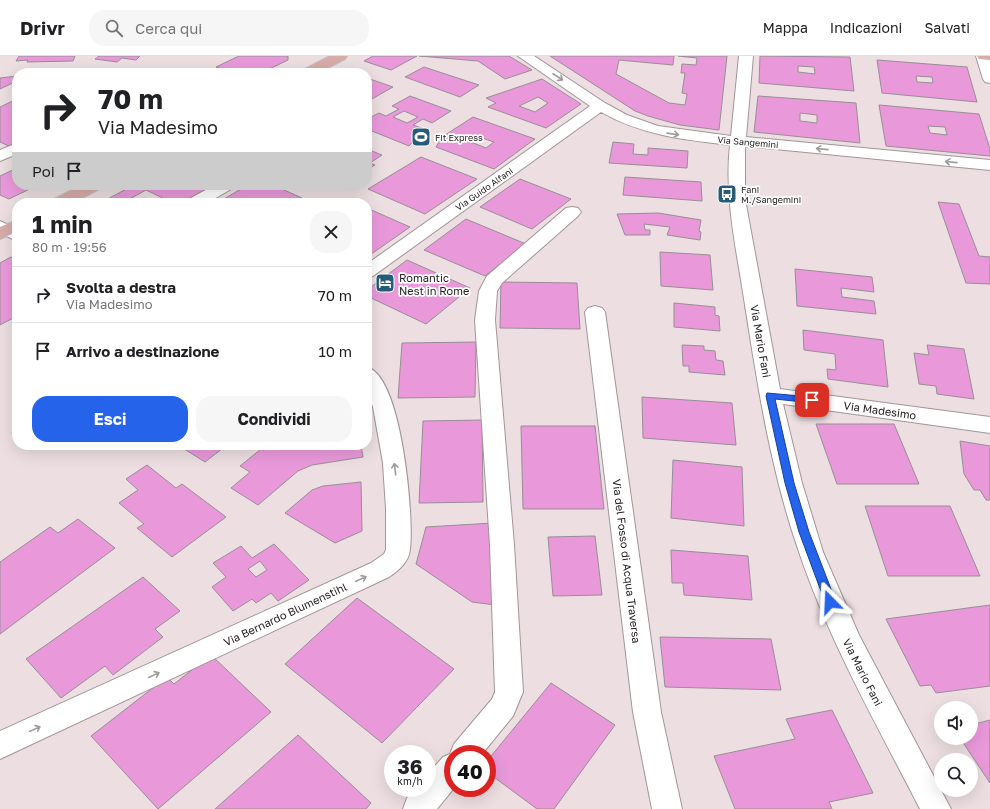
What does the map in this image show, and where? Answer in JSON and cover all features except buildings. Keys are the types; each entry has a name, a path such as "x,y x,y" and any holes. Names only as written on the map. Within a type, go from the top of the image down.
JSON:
{"main road":[{"path":"317,68 340,56"},
{"path":"984,56 990,56"},
{"path":"70,198 85,190"}],"street":[{"name":"Via Sangemini","path":"525,56 600,106 622,118 655,130 691,136 738,141 990,165"},
{"name":"Via Mario Fani","path":"746,56 738,141 737,199 770,396 790,483 806,539 830,602 867,680 936,809"},
{"path":"984,56 990,79"},
{"name":"Via Guido Alfani","path":"372,268 600,106"},
{"path":"0,156 12,150"},
{"path":"204,198 218,190"},
{"path":"471,745 503,707 509,692 502,545 485,320 488,291 494,280 572,212"},
{"name":"Via del Fosso di Acqua Traversa","path":"595,312 647,712 667,809"},
{"name":"Via Bernardo Blumenstihl","path":"0,745 380,570 390,564 395,557 399,546 396,478 384,407 376,386 372,381"},
{"name":"Via Madesimo","path":"770,396 990,424"},
{"path":"418,809 444,778"}],"place":[{"name":"Fit Express","path":"421,137"},
{"name":"Fani M./Sangemini","path":"727,194"},
{"name":"Romantic Nest in Rome","path":"385,283"}],"route":[{"path":"812,400 770,396 778,436 804,532 830,602"}]}
